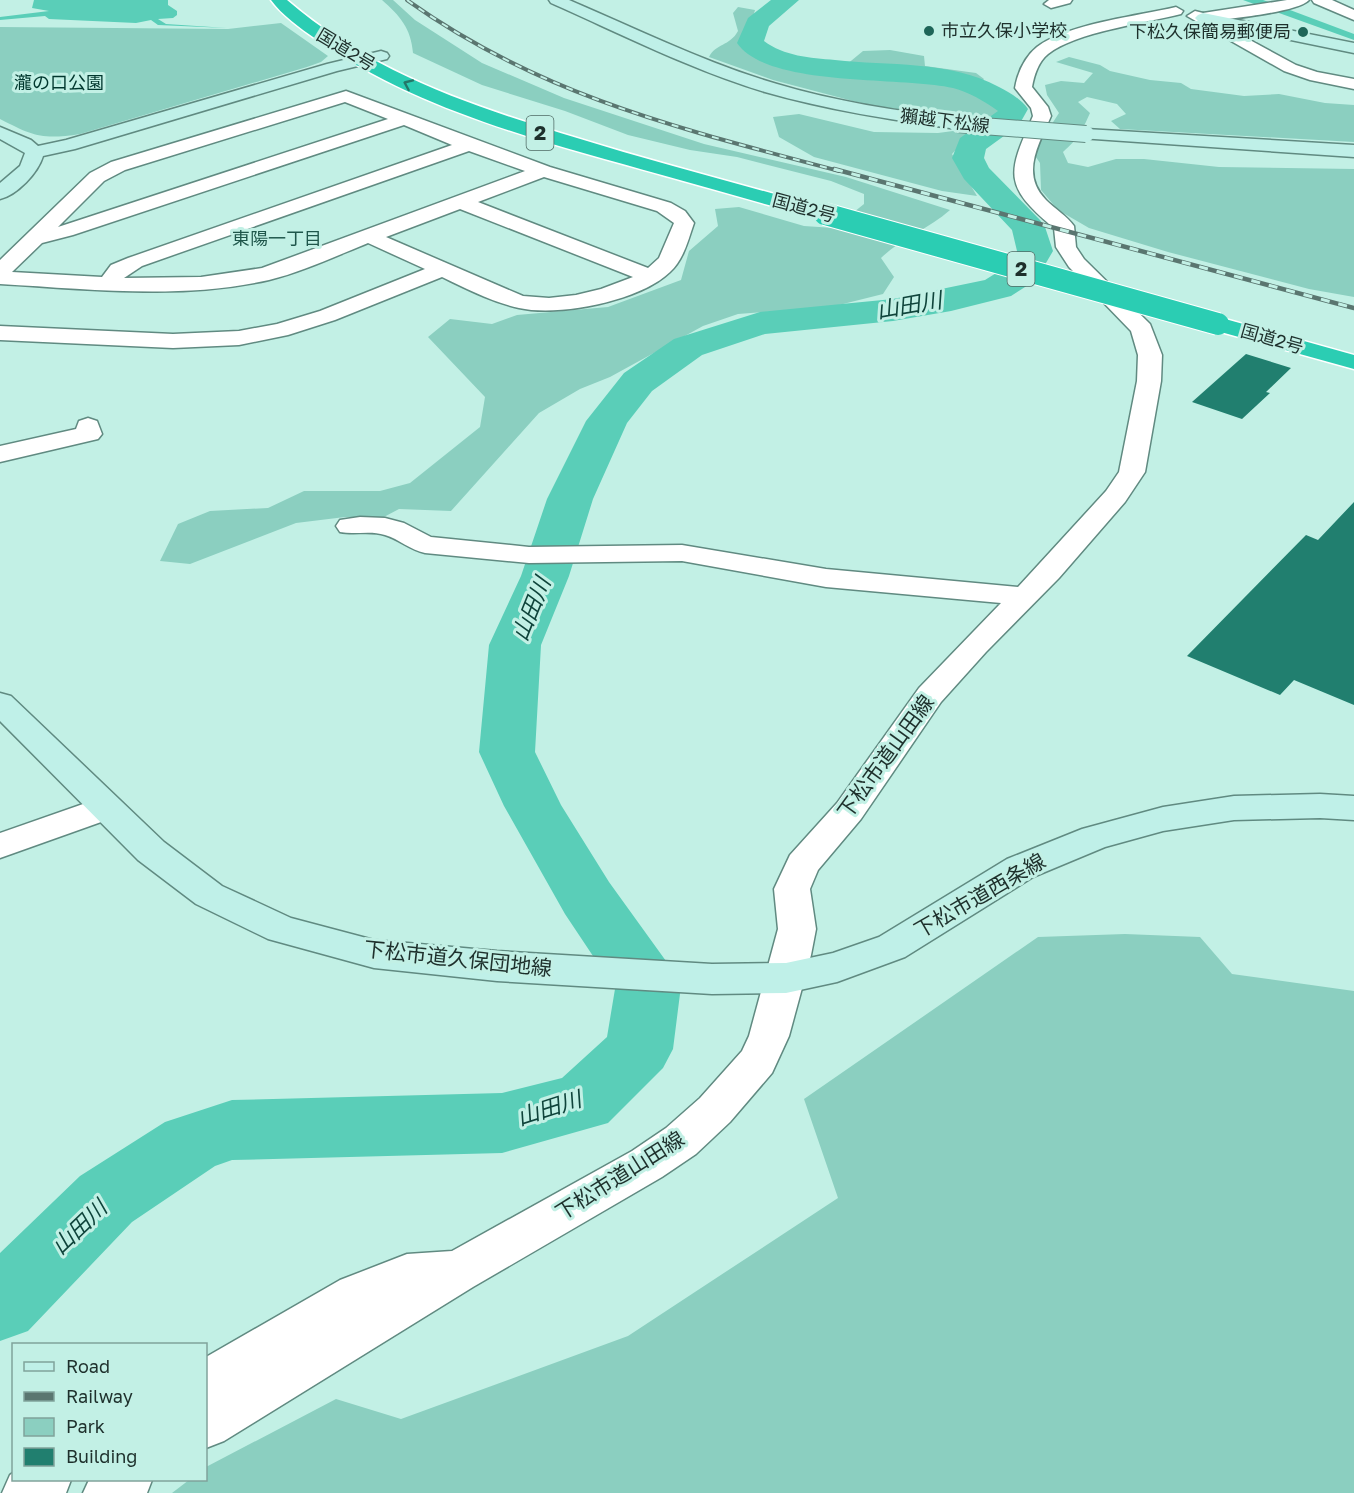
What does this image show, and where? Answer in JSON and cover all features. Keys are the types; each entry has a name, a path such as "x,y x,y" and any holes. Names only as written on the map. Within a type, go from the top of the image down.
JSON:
{"highway":[{"name":"国道2号","path":"278,0 297,18 335,46 360,60 438,98 510,124 601,152 831,210 1221,318 1354,348"},
{"name":"国道2号","path":"302,0 355,42 458,92 524,117 831,210"},
{"name":"国道2号","path":"1221,318 1354,362"}],"street":[{"name":"獺越下松線","path":"556,0 724,72 771,88 858,110 957,124 1354,152"},
{"path":"1144,0 1203,18 1354,48"},
{"path":"1203,18 1286,5 1302,0"},
{"path":"1319,0 1354,15"},
{"name":"下松市道山田線","path":"207,1423 457,1272 647,1164 681,1141 716,1110 758,1061 769,1036 786,978 796,929 792,889 803,864 855,803 930,695 1025,596 1116,496 1132,472 1142,432 1150,356 1142,329 1076,263 1066,247 1064,226 1032,197 1023,183 1022,164 1026,149 1042,116 1039,107 1023,88 1024,77 1042,51 1065,39 1176,11"},
{"path":"1203,18 1204,21 1247,46 1292,69 1354,84"},
{"path":"34,152 69,146 360,60 381,56"},
{"path":"0,272 97,177 118,166 346,96 543,171 664,207 678,215 684,223 670,258 651,277 615,292 550,304 527,304 508,299 368,236"},
{"path":"38,237 66,231 404,120"},
{"path":"0,132 25,144 34,152"},
{"path":"109,283 119,270 135,262 470,145"},
{"path":"0,193 30,166 34,152"},
{"path":"0,278 199,285 231,282 267,274 543,171"},
{"path":"460,202 651,277"},
{"path":"0,333 162,341 206,341 252,336 331,316 444,269"},
{"path":"0,454 89,434 88,426"},
{"path":"350,526 375,525 392,528 425,545 529,555 682,554 826,578 1025,596"},
{"name":"下松市道久保団地線","path":"0,703 151,851 209,895 281,928 374,954 497,966 712,978 786,978"},
{"name":"下松市道西条線","path":"786,978 837,967 892,947 1020,868 1094,838 1163,819 1234,808 1320,806 1354,808"},
{"path":"0,846 106,808"},
{"path":"207,1382 356,1294 407,1275 457,1272"},
{"path":"28,1493 43,1481"},
{"path":"110,1493 125,1481"}],"green space":[{"path":"382,0 393,0 415,20 482,63 564,98 704,144 846,177 950,210 881,258 894,277 883,294 831,307 738,314 703,326 610,377 580,389 539,413 451,511 399,509 382,518 345,517 296,523 190,564 160,561 178,524 210,511 268,508 304,491 380,491 410,483 480,427 485,397 428,337 450,319 492,324 517,315 608,307 681,280 689,251 718,226 715,209 739,207 804,226 834,228 864,204 864,194 831,181 737,157 690,150 628,135 565,111 482,85 413,53 410,36 404,23"},
{"path":"738,7 755,10 745,43 754,51 777,61 840,70 863,51 890,50 924,56 925,66 976,73 984,79 976,89 1001,111 997,121 965,140 952,154 977,196 942,191 814,157 779,137 773,117 799,114 874,132 938,133 953,131 965,119 868,105 773,80 709,57 715,50 731,40 738,31 733,13"},
{"name":"瀧の口公園","path":"281,23 328,56 321,62 307,67 80,134 56,137 38,135 0,119 0,27 228,29"},
{"path":"1069,57 1100,65 1110,71 1150,80 1181,83 1191,89 1244,96 1279,94 1325,103 1354,105 1354,142 1120,129 1111,121 1126,114 1117,104 1087,97 1078,102 1090,113 1085,125 1063,152 1068,163 1088,167 1116,159 1144,159 1219,167 1354,169 1354,297 1309,289 1168,252 1089,228 1058,210 1041,190 1040,163 1033,153 1059,113 1047,95 1045,85 1061,81 1084,83 1093,73 1056,62"},
{"path":"1125,934 1200,937 1232,974 1354,991 1354,1493 172,1493 188,1481 207,1481 207,1466 336,1399 401,1419 628,1336 838,1198 804,1099 1038,937"}],"shaded area":[{"path":"34,0 168,0 168,5 177,11 177,15 173,18 158,19 166,24 227,28 158,25 151,20 136,23 49,19 45,16 0,20 0,17 49,11 32,8"},
{"path":"1243,0 1263,0 1354,34 1354,40"}],"building":[{"path":"1246,354 1291,368 1266,392 1270,393 1242,419 1192,402"},
{"path":"1354,502 1354,705 1294,680 1280,695 1187,656 1306,535 1318,540"}],"waterway":[{"name":"山田川","path":"0,1305 106,1199 190,1144 232,1130 502,1123 583,1102 639,1049 648,986 587,898 533,806 507,752 515,645 545,576 570,499 607,421 638,382 688,347 760,323 893,310 951,300 998,288 1023,272 1035,251 1028,227 975,172 968,158 971,145 1009,119 1013,109 988,92 961,81 913,74 816,67 764,54 750,43 757,23 787,0"}],"railway":[{"path":"407,0 458,33 510,62 562,86 669,124 839,171"},
{"path":"834,169 1354,308"}],"place":[{"name":"市立久保小学校","path":"929,31"},
{"name":"下松久保簡易郵便局","path":"1303,32"}],"district":[{"name":"東陽一丁目","path":"277,239"}]}
